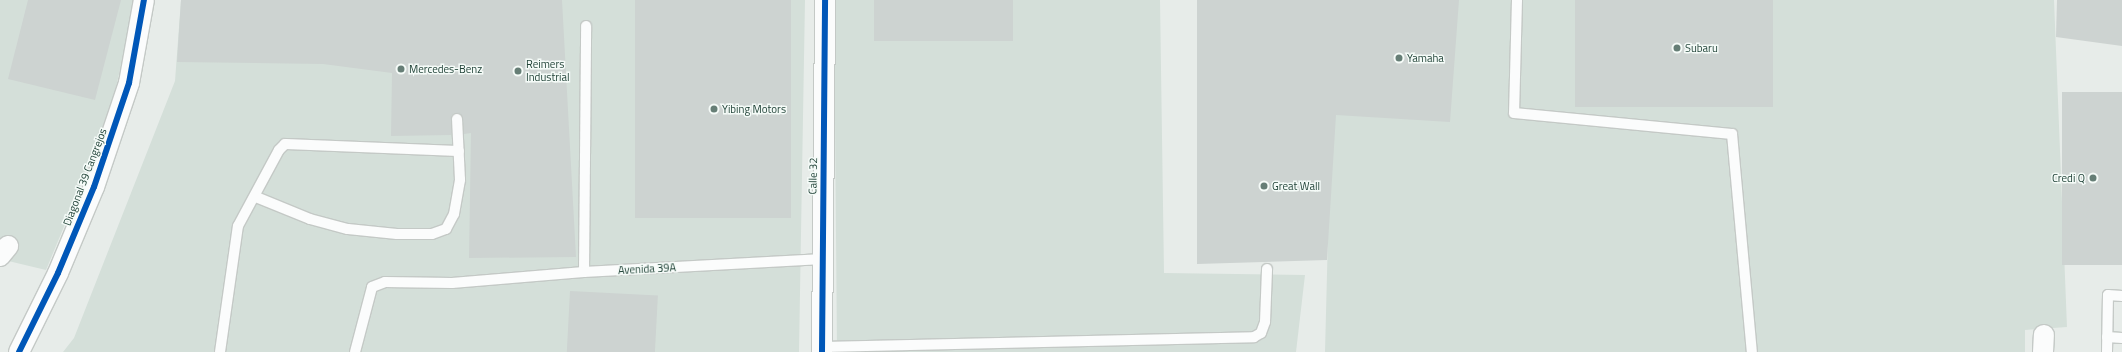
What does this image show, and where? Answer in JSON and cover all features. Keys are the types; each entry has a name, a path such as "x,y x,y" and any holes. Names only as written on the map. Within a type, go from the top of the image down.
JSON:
{"street":[{"name":"Diagonal 39 Cangrejos","path":"19,352 58,273 94,187 129,83 144,0"},
{"name":"Calle 32","path":"822,350 825,0"}],"lane":[{"path":"1517,0 1514,113 1732,134 1752,352"},
{"path":"584,272 586,26"},
{"path":"256,196 310,219 348,229 398,234 432,234 446,229 454,214 460,180 456,119"},
{"path":"220,352 238,226 256,196 279,150 285,144 459,151"},
{"name":"Avenida 39A","path":"355,352 372,287 385,282 452,283 584,272 822,259"},
{"path":"822,350 1254,337 1262,333 1265,322 1267,269"},
{"path":"2107,352 2108,295 2122,296"},
{"path":"2107,337 2122,338"}],"shaded area":[{"path":"0,0 136,0 114,96 75,200 46,270 0,259"},
{"path":"181,0 805,0 799,352 63,352 74,338 175,81"},
{"path":"834,0 1160,0 1164,273 1305,275 1296,352 837,352"},
{"path":"1334,0 2054,0 2067,327 2025,330 2025,352 1325,352"}],"building":[{"path":"28,0 121,0 95,100 8,79"},
{"path":"181,0 562,0 576,257 469,258 471,133 464,134 463,118 460,113 454,113 451,116 451,135 391,136 392,73 323,64 177,62"},
{"name":"Yibing Motors","path":"635,0 791,0 791,218 635,218"},
{"path":"874,0 1013,0 1013,41 874,41"},
{"name":"Great Wall","path":"1197,0 1459,0 1450,122 1336,115 1327,260 1197,264"},
{"name":"Subaru","path":"1575,0 1773,0 1773,107 1575,107"},
{"path":"2057,0 2122,0 2122,46 2056,37"},
{"name":"Credi Q","path":"2062,92 2122,92 2122,265 2062,265"},
{"path":"570,291 658,296 655,352 567,352"}],"cycle path":[{"path":"19,352 58,273 94,187 129,83 144,0"},
{"path":"822,352 825,0"}],"place":[{"name":"Subaru","path":"1677,48"},
{"name":"Yamaha","path":"1399,58"},
{"name":"Mercedes-Benz","path":"401,69"},
{"name":"Reimers Industrial","path":"518,71"},
{"name":"Yibing Motors","path":"714,109"},
{"name":"Credi Q","path":"2093,178"},
{"name":"Great Wall","path":"1264,186"}]}
